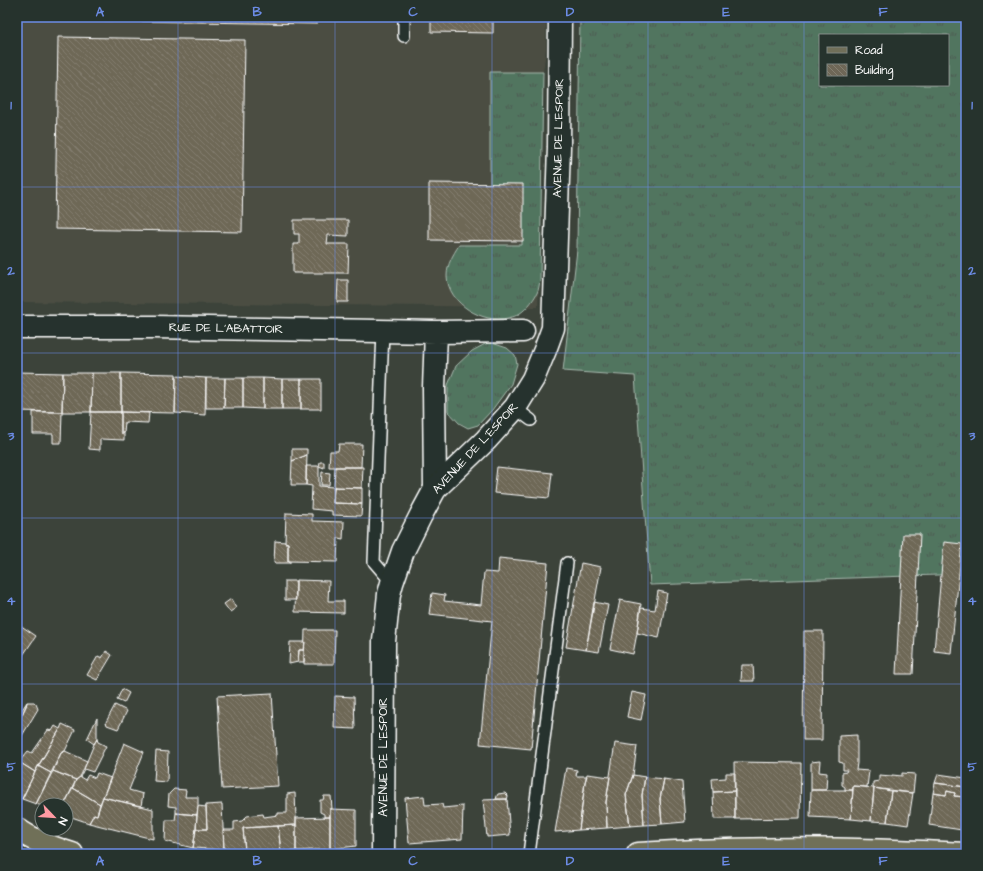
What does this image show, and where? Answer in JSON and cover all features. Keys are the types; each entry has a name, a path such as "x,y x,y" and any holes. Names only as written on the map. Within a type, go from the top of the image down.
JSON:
{"main road":[{"path":"17,829 26,836 60,852"},
{"path":"638,854 825,849 966,854"}],"street":[{"name":"AVENUE DE L'ESPOIR","path":"383,854 384,641 389,594 392,583 403,551 435,489 486,440 523,414 533,379 552,328 559,147 560,17"},
{"name":"RUE DE L'ABATTOIR","path":"17,327 154,327 523,332"},
{"path":"435,489 434,388 436,332"}],"lane":[{"path":"404,17 404,36"},
{"path":"383,331 374,562 392,583"},
{"path":"529,854 567,563"}],"shaded area":[{"path":"17,17 546,17 546,49 543,72 538,307 17,302"}],"green space":[{"path":"580,17 966,17 966,574 650,585 635,376 563,371 577,250"},
{"path":"490,72 543,72 540,281 535,296 523,311 514,317 498,319 478,315 468,310 453,295 447,276 449,264 459,245 522,245 522,190 490,190"},
{"path":"489,342 507,348 515,355 517,364 511,384 492,410 478,425 468,428 459,423 448,411 448,385 456,366 472,351"}],"building":[{"path":"69,17 317,17 317,24 69,20"},
{"path":"431,17 493,17 493,33 431,32"},
{"path":"58,37 245,40 242,232 55,229"},
{"path":"429,183 523,184 523,241 429,240"},
{"path":"294,220 348,220 348,236 328,235 327,244 349,244 348,273 293,273 293,244 299,244 299,234 294,234"},
{"path":"338,280 348,280 348,302 337,302"},
{"path":"17,372 63,373 62,412 17,411"},
{"path":"63,373 92,373 91,412 62,412"},
{"path":"92,373 121,373 121,412 91,412"},
{"path":"121,373 176,374 175,413 121,412"},
{"path":"176,376 206,378 205,415 175,413"},
{"path":"206,378 225,378 224,408 206,408"},
{"path":"225,378 243,378 243,408 224,408"},
{"path":"243,378 263,378 263,409 243,408"},
{"path":"263,378 282,379 282,409 263,409"},
{"path":"282,379 301,379 301,409 282,409"},
{"path":"301,379 321,379 321,409 301,409"},
{"path":"33,412 62,412 61,443 53,443 53,434 33,434"},
{"path":"91,412 121,412 121,433 124,433 124,440 100,439 100,450 89,449"},
{"path":"121,412 149,413 148,423 125,422 124,433 121,433"},
{"path":"339,444 362,444 361,467 329,467 330,451 338,451"},
{"path":"292,449 307,449 307,455 292,461"},
{"path":"307,455 306,485 291,485 292,461"},
{"path":"320,462 324,462 324,468 319,466"},
{"path":"306,466 319,466 319,486 334,487 333,503 362,504 361,516 332,515 332,511 311,509 312,486 306,485"},
{"path":"335,467 363,467 362,488 334,487"},
{"path":"497,467 552,473 549,498 494,493"},
{"path":"322,472 330,473 329,485 321,485"},
{"path":"334,487 362,488 362,504 333,503"},
{"path":"286,513 312,514 312,521 344,522 343,539 338,538 337,562 288,561 288,543 285,543"},
{"path":"903,534 920,534 913,674 896,674"},
{"path":"275,541 288,543 288,561 290,561 290,563 274,563"},
{"path":"944,542 962,544 951,653 934,651"},
{"path":"499,558 548,563 531,749 480,744 492,621 429,614 432,593 445,595 444,601 481,605 484,572 498,573"},
{"path":"581,563 601,567 586,650 566,647"},
{"path":"296,580 329,581 328,601 344,601 344,613 295,612"},
{"path":"285,581 296,581 296,600 285,600"},
{"path":"658,591 667,593 659,638 637,633 641,608 655,610"},
{"path":"231,599 236,608 230,612 224,604"},
{"path":"620,600 641,604 633,654 610,649"},
{"path":"594,602 608,605 599,652 586,650"},
{"path":"17,623 36,636 17,664"},
{"path":"305,630 335,630 334,664 304,664"},
{"path":"804,631 823,631 822,740 803,740"},
{"path":"290,642 305,642 304,650 299,650 298,662 289,664"},
{"path":"299,650 304,650 304,662 298,662"},
{"path":"106,651 112,655 97,680 87,675 98,656 102,658"},
{"path":"742,665 753,665 754,681 741,681"},
{"path":"122,689 129,693 124,703 117,700"},
{"path":"632,692 646,695 641,720 627,717"},
{"path":"272,693 278,786 222,789 217,696"},
{"path":"335,696 354,697 355,729 334,728"},
{"path":"27,702 26,706 17,725 17,717"},
{"path":"27,702 34,702 38,709 23,734 17,731 17,725"},
{"path":"115,705 127,711 118,729 107,725 106,722"},
{"path":"97,718 97,739 94,744 87,739"},
{"path":"62,724 75,730 65,751 61,753 51,773 38,766"},
{"path":"55,726 60,729 35,772 19,762 28,751 32,753 48,730 52,731"},
{"path":"17,731 23,734 17,744"},
{"path":"857,735 856,770 869,771 867,787 853,786 853,790 845,790 845,787 842,785 842,773 846,772 847,770 843,770 843,763 839,762 839,736"},
{"path":"97,739 98,742 106,746 93,772 84,769"},
{"path":"124,743 144,752 129,790 143,794 141,806 103,797"},
{"path":"615,743 637,746 633,775 626,795 630,826 607,828 606,802"},
{"path":"65,751 87,761 80,777 76,780 53,771 61,753"},
{"path":"156,751 168,752 167,782 154,781"},
{"path":"820,761 819,772 827,773 826,790 811,790 811,762"},
{"path":"19,762 35,772 22,799 17,796 17,764"},
{"path":"734,762 801,763 800,818 735,819"},
{"path":"38,766 51,773 39,797 34,797 34,803 22,799"},
{"path":"566,768 577,770 576,776 587,776 579,830 555,832"},
{"path":"53,771 76,780 68,797 40,797"},
{"path":"97,773 111,778 100,804 73,788 76,780 80,777 85,780 88,775 95,778"},
{"path":"726,773 735,773 735,791 713,792 712,779 726,778"},
{"path":"902,773 915,774 913,793 873,788 873,782 879,781 879,775 902,776"},
{"path":"587,774 610,777 606,802 607,828 579,830"},
{"path":"938,774 966,778 966,787 935,783"},
{"path":"633,775 645,777 642,795 644,825 630,826 626,795"},
{"path":"645,777 664,779 660,799 662,824 644,825 642,795"},
{"path":"664,779 682,782 685,822 662,824 660,799"},
{"path":"935,783 966,787 966,797 954,796 955,793 947,791 946,795 933,793"},
{"path":"853,786 874,788 871,821 851,819"},
{"path":"73,788 100,804 97,815 94,814 89,823 74,818 74,797 68,797"},
{"path":"874,788 891,791 887,822 871,821"},
{"path":"174,789 186,790 185,797 198,797 197,815 176,813 176,807 168,806 169,794"},
{"path":"811,790 853,790 851,819 810,817"},
{"path":"735,791 735,819 714,819 713,792"},
{"path":"891,791 913,793 908,825 887,822"},
{"path":"947,791 955,793 954,796 966,797 962,830 929,825 933,793 946,795"},
{"path":"295,793 296,825 243,828 245,851 224,849 223,830 234,830 234,822 242,821 247,816 263,814 264,817 278,815 278,813 287,813 287,794"},
{"path":"505,793 508,796 507,800 496,799 498,794"},
{"path":"324,796 331,796 332,809 330,809 330,817 324,817 324,814 320,812 320,800 323,800"},
{"path":"424,796 425,805 442,804 443,808 463,806 462,839 409,843 405,798"},
{"path":"103,797 153,809 153,839 89,823 94,814 97,815"},
{"path":"507,799 510,835 487,837 483,800"},
{"path":"222,804 224,850 193,848 196,829 207,829 206,805"},
{"path":"198,806 206,807 207,829 196,829"},
{"path":"330,809 356,810 356,846 330,849"},
{"path":"176,813 197,815 193,848 165,841 166,820 175,820"},
{"path":"330,817 330,849 296,851 296,818"},
{"path":"296,825 296,851 281,852 278,826"},
{"path":"278,826 281,852 245,852 243,828"}]}
